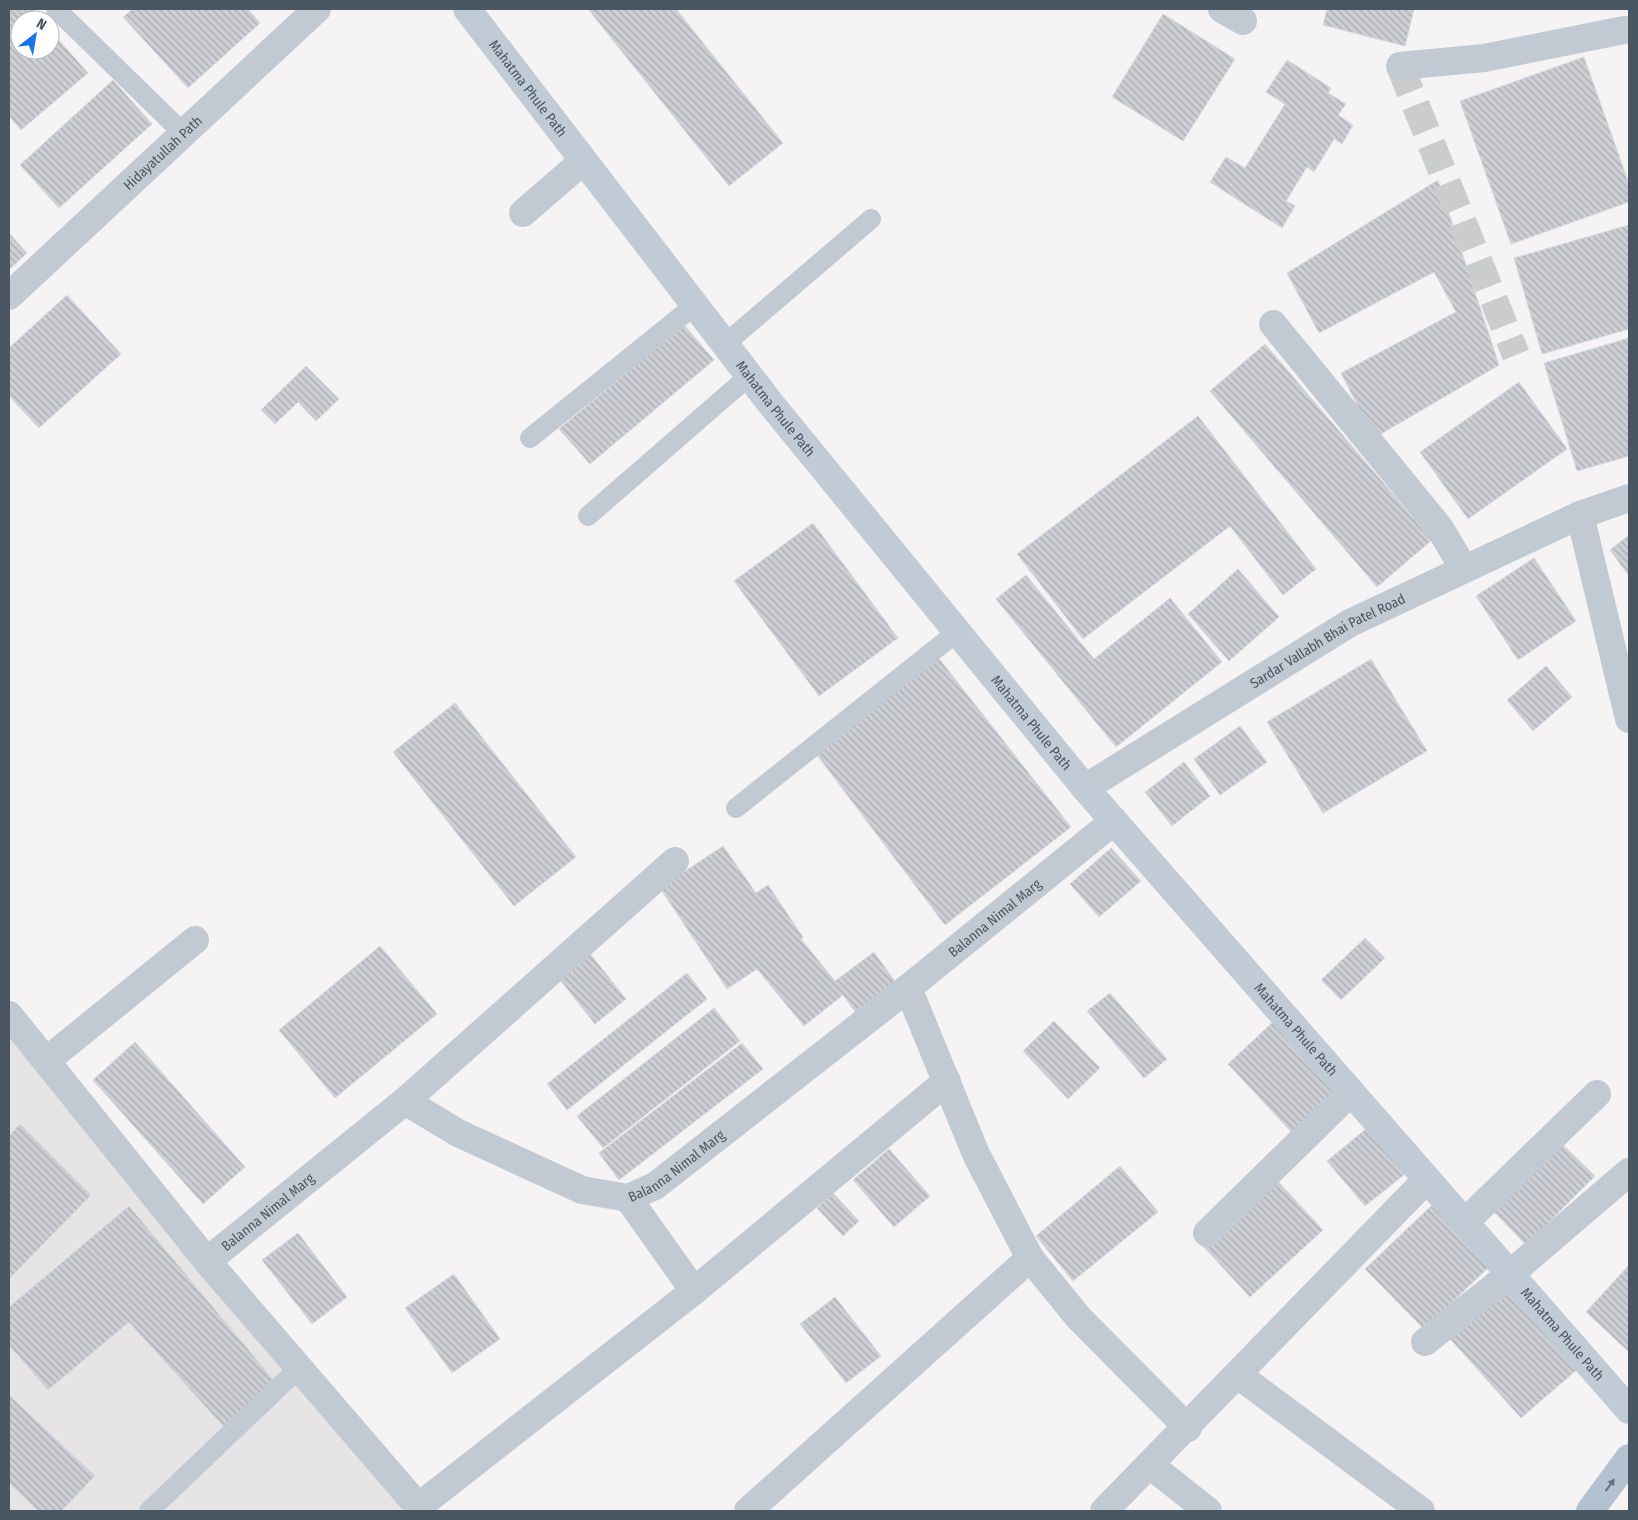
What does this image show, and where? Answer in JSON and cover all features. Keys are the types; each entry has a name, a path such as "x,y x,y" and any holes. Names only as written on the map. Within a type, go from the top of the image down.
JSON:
{"main road":[{"name":"Mahatma Phule Path","path":"467,9 749,376 1085,788 1629,1410"},
{"path":"1590,1511 1629,1458"}],"street":[{"name":"Hidayatullah Path","path":"9,296 317,9"},
{"path":"1409,65 1466,60 1626,30"},
{"path":"523,212 583,161"},
{"path":"1273,324 1439,527 1464,569"},
{"name":"Sardar Vallabh Bhai Patel Road","path":"1085,788 1350,623 1581,515 1621,501"},
{"path":"1581,515 1629,719"},
{"name":"Balanna Nimal Marg","path":"207,1261 405,1101 458,1133 582,1190 628,1198 655,1186 908,988 1114,821"},
{"path":"405,1101 675,861"},
{"path":"46,1061 195,940"},
{"path":"908,988 976,1154 1030,1258 1078,1317 1188,1428"},
{"path":"9,1015 207,1261 420,1509 694,1291 946,1080"},
{"path":"1207,1233 1351,1092"},
{"path":"1465,1222 1597,1094"},
{"path":"1425,1342 1510,1274 1629,1172"},
{"path":"1104,1511 1188,1428 1427,1179"},
{"path":"628,1198 694,1291"},
{"path":"748,1511 1030,1258"},
{"path":"1238,1375 1421,1511"},
{"path":"1150,1465 1208,1511"}],"lane":[{"path":"56,9 183,134"},
{"path":"725,344 871,219"},
{"path":"530,438 694,305"},
{"path":"588,516 749,376"},
{"path":"736,808 957,632"},
{"path":"149,1511 299,1368"}],"shaded area":[{"path":"9,1038 412,1511 9,1511"}],"building":[{"path":"32,9 33,10 10,10"},
{"path":"133,9 248,9 260,23 188,88 123,17"},
{"path":"588,9 676,9 783,143 729,186"},
{"path":"1327,9 1414,9 1405,46 1323,25"},
{"path":"9,11 10,60 60,60 60,41 88,73 21,130 9,116"},
{"path":"1163,14 1235,59 1183,141 1112,97"},
{"path":"1584,57 1629,184 1629,202 1511,244 1460,101"},
{"path":"1287,60 1331,88 1328,93 1346,104 1338,115 1353,125 1342,144 1334,139 1314,172 1307,167 1286,201 1295,206 1282,228 1210,182 1226,157 1245,168 1285,104 1266,92"},
{"path":"113,80 152,124 59,208 20,165"},
{"path":"1438,180 1499,365 1374,438 1341,373 1456,312 1434,272 1319,333 1287,273"},
{"path":"1629,225 1629,329 1542,354 1514,258"},
{"path":"9,233 27,253 9,270"},
{"path":"67,295 121,354 39,428 9,396 9,348"},
{"path":"684,325 714,360 590,464 559,429"},
{"path":"1629,338 1629,456 1577,471 1544,363"},
{"path":"1265,344 1432,540 1377,587 1210,391"},
{"path":"306,366 339,399 316,421 298,402 275,424 261,410"},
{"path":"1519,382 1567,449 1468,519 1420,452"},
{"path":"1198,416 1316,569 1283,595 1230,526 1083,639 1017,554"},
{"path":"813,523 898,638 819,696 734,581"},
{"path":"1629,535 1629,576 1610,550"},
{"path":"1534,558 1576,621 1518,660 1476,596"},
{"path":"1238,569 1279,617 1229,661 1188,614"},
{"path":"1026,575 1094,659 1170,598 1222,662 1116,747 996,599"},
{"path":"937,656 1071,827 945,925 817,755"},
{"path":"1371,659 1427,751 1323,813 1267,722"},
{"path":"1546,666 1572,697 1533,731 1507,700"},
{"path":"455,703 576,857 514,906 393,752"},
{"path":"1240,726 1267,762 1220,795 1194,759"},
{"path":"1184,762 1210,796 1172,826 1145,792"},
{"path":"723,846 756,893 768,885 803,937 801,939 835,981 874,952 899,987 858,1016 843,995 804,1026 757,969 727,989 660,888"},
{"path":"1111,848 1141,881 1099,917 1070,884"},
{"path":"1365,938 1385,958 1341,1000 1321,980"},
{"path":"380,946 437,1014 335,1098 279,1030"},
{"path":"588,951 626,999 595,1024 557,976"},
{"path":"687,973 707,999 567,1110 547,1084"},
{"path":"1110,993 1167,1059 1144,1078 1087,1011"},
{"path":"714,1008 740,1041 603,1148 577,1116"},
{"path":"1275,1020 1344,1094 1297,1138 1228,1064"},
{"path":"1054,1021 1100,1068 1068,1099 1023,1051"},
{"path":"135,1042 245,1167 203,1204 93,1080"},
{"path":"742,1043 763,1069 619,1180 599,1153"},
{"path":"20,1124 91,1195 9,1279 9,1136"},
{"path":"1372,1124 1410,1170 1365,1206 1327,1161"},
{"path":"1561,1143 1595,1176 1526,1245 1493,1211"},
{"path":"889,1149 930,1196 894,1227 853,1180"},
{"path":"1120,1166 1158,1212 1073,1281 1036,1236"},
{"path":"1274,1177 1323,1230 1250,1297 1201,1244"},
{"path":"833,1193 859,1221 843,1236 817,1208"},
{"path":"1432,1205 1490,1266 1424,1329 1365,1269"},
{"path":"129,1206 276,1383 225,1428 129,1322 48,1390 9,1345 9,1307"},
{"path":"298,1233 347,1297 312,1324 262,1260"},
{"path":"1629,1265 1629,1352 1586,1312"},
{"path":"454,1274 500,1339 452,1373 405,1308"},
{"path":"1510,1276 1586,1362 1521,1418 1445,1333"},
{"path":"835,1297 881,1356 846,1383 800,1324"},
{"path":"9,1395 95,1476 61,1511 38,1511 9,1483"}],"tunnel":[{"path":"1400,66 1516,355"}]}
